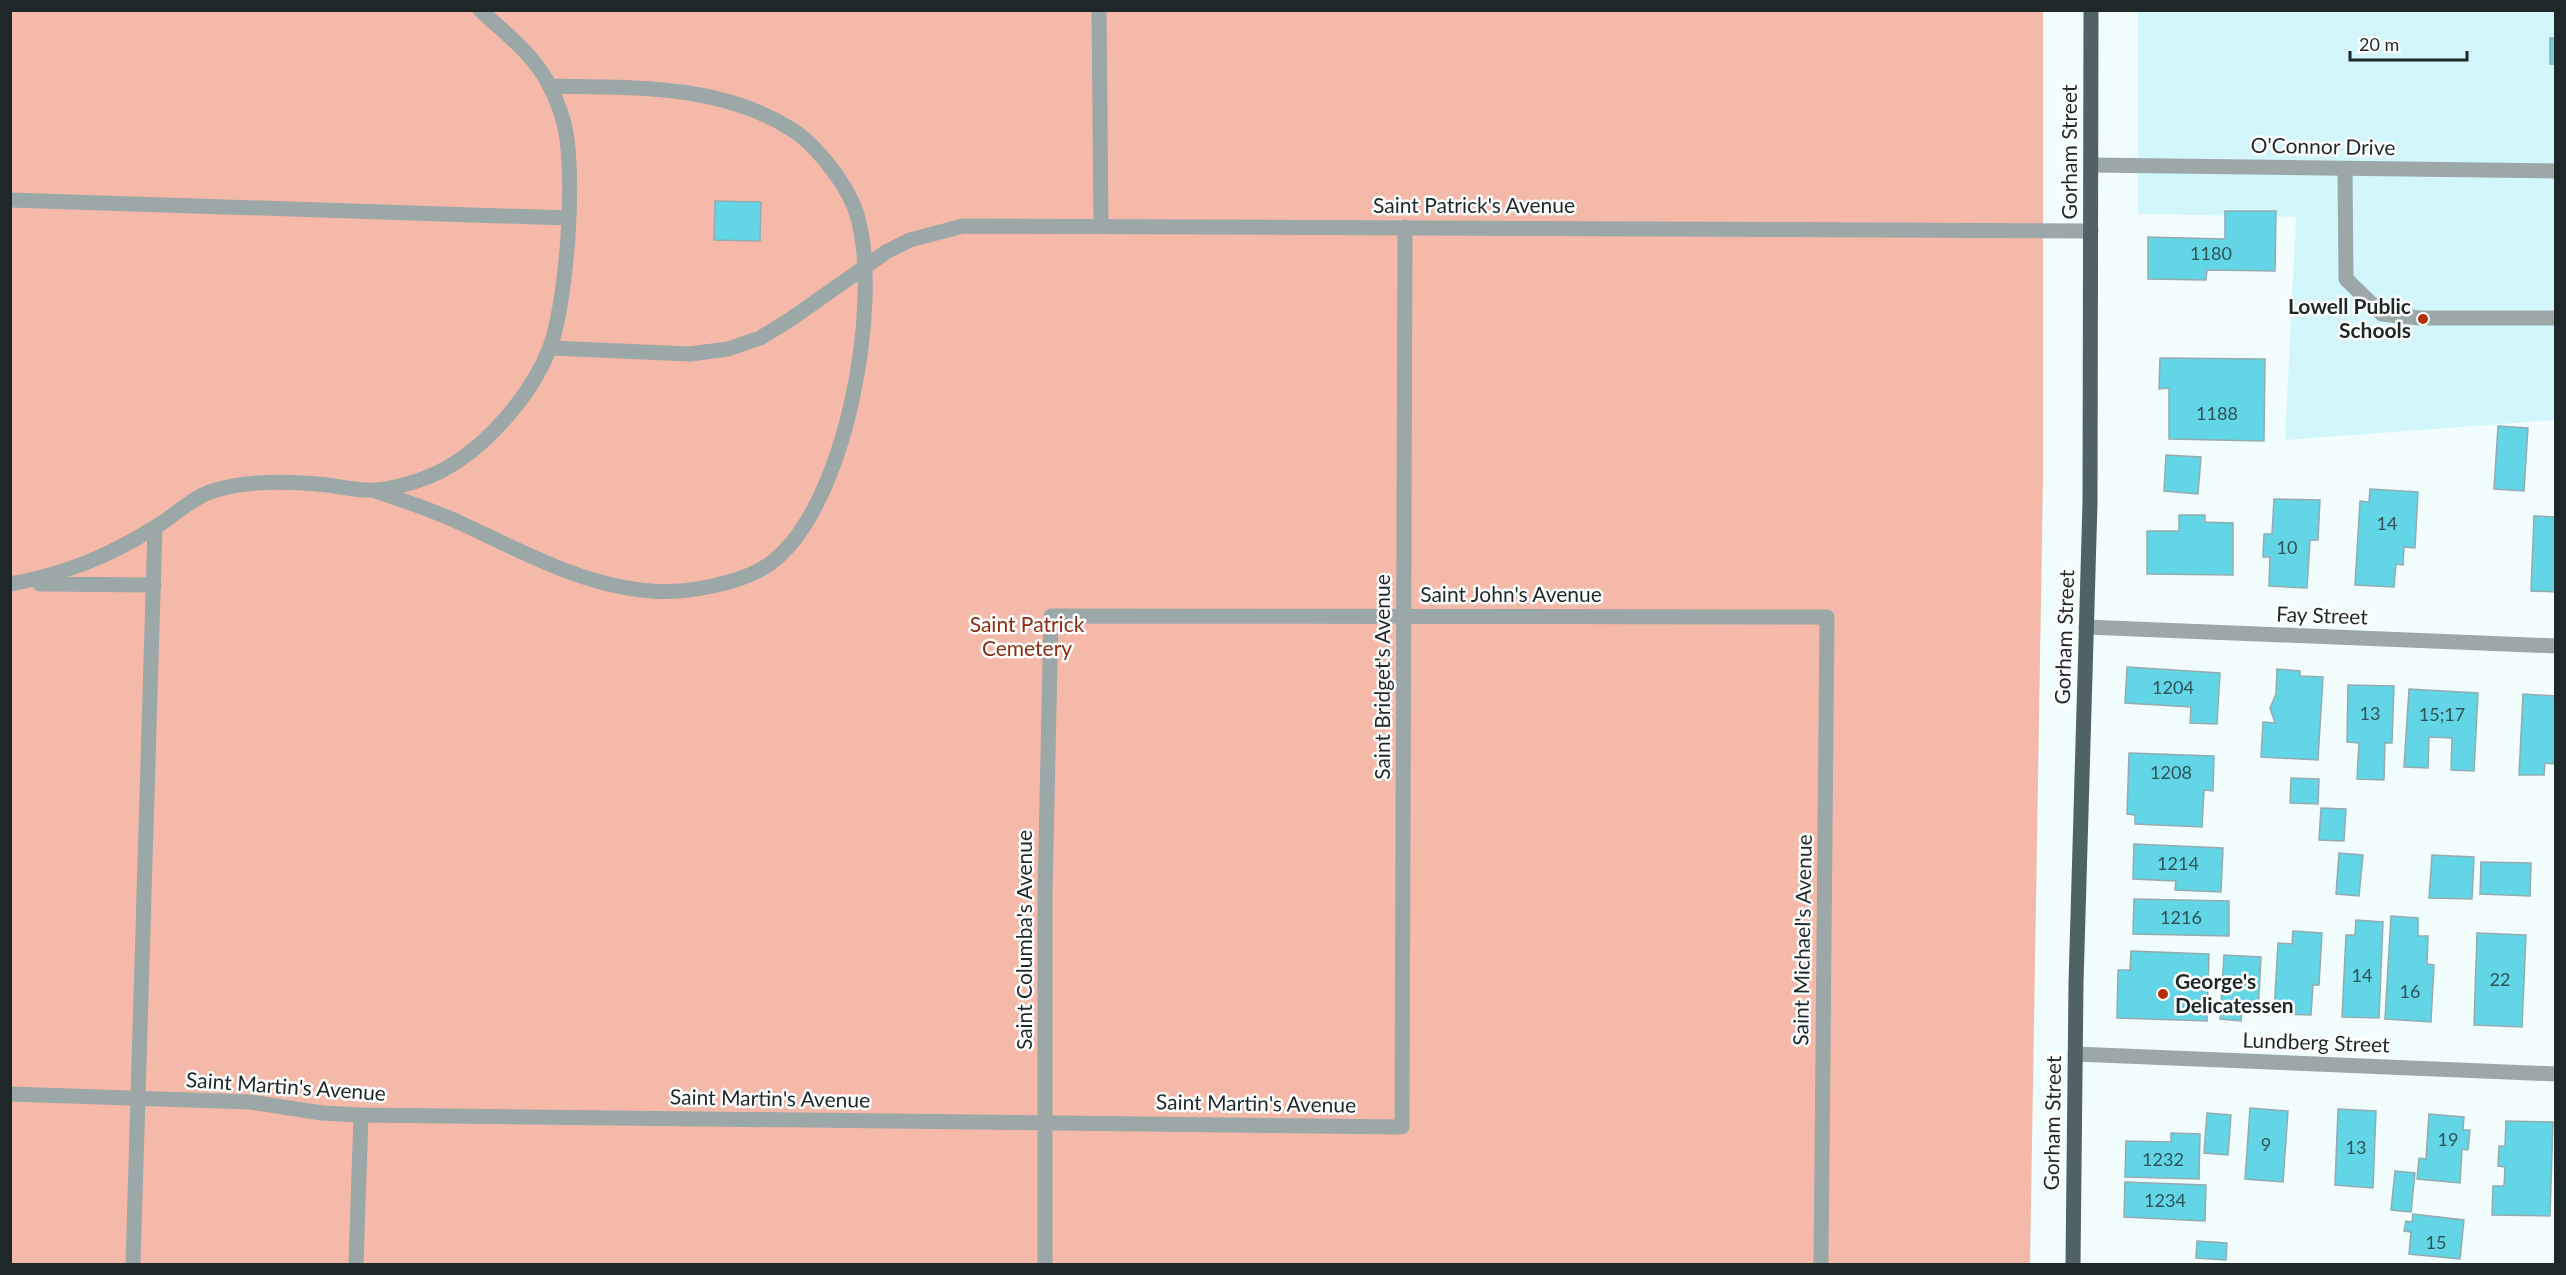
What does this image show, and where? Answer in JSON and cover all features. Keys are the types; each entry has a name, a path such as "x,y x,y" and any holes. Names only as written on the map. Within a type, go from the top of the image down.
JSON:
{"main road":[{"name":"Gorham Street","path":"2073,1264 2075,1054 2090,458 2091,10"}],"street":[{"path":"375,491 438,473 466,455 494,431 517,404 550,348 559,313 565,272 568,218 568,161 564,121 550,86 530,57 480,10"},
{"path":"1099,10 1101,226"},
{"path":"10,584 51,576 108,554 212,492 242,485 276,483 324,484 375,491 454,520 564,571 651,591 690,589 720,584 768,565 795,538 817,503 837,456 849,412 859,361 866,267 856,212 843,185 818,154 794,130 732,101 693,92 550,86"},
{"name":"O'Connor Drive","path":"2091,165 2556,171"},
{"path":"2345,169 2346,279 2382,314 2420,318 2556,318"},
{"path":"10,200 568,218"},
{"name":"Saint Patrick's Avenue","path":"550,348 690,354 728,349 760,338 886,252 910,240 963,226 2091,231"},
{"name":"Saint Bridget's Avenue","path":"1402,1127 1405,227"},
{"path":"133,1264 155,527"},
{"path":"10,584 154,585"},
{"name":"Saint John's Avenue","path":"1051,616 1827,617"},
{"name":"Saint Columba's Avenue","path":"1044,1264 1045,906 1051,616"},
{"name":"Saint Michael's Avenue","path":"1821,1264 1827,617"},
{"name":"Fay Street","path":"2086,627 2556,646"},
{"name":"Lundberg Street","path":"2075,1054 2556,1074"},
{"name":"Saint Martin's Avenue","path":"10,1094 250,1102 322,1113 361,1115 1402,1127"},
{"path":"356,1264 361,1115"}],"shaded area":[{"name":"Lowell Public Schools","path":"2138,11 2555,11 2555,420 2285,440 2296,217 2138,214"}],"green space":[{"name":"Saint Patrick Cemetery","path":"10,11 2043,11 2043,478 2030,1264 11,1264"}],"building":[{"path":"2550,38 2556,38 2556,64 2550,64"},
{"path":"715,201 761,202 760,241 714,240"},
{"path":"2225,211 2276,211 2275,271 2207,270 2206,280 2148,279 2148,237 2225,239"},
{"path":"2160,358 2265,359 2264,441 2169,439 2169,388 2159,389"},
{"path":"2498,426 2528,428 2524,491 2494,489"},
{"path":"2166,455 2201,457 2198,494 2164,491"},
{"path":"2370,489 2418,492 2415,548 2404,547 2403,565 2396,564 2394,587 2355,585 2360,501 2369,502"},
{"path":"2274,499 2320,500 2318,540 2310,540 2307,588 2269,586 2270,557 2263,557 2264,534 2272,534"},
{"path":"2179,515 2205,515 2205,522 2233,523 2233,575 2147,574 2147,531 2179,531"},
{"path":"2534,516 2556,517 2556,592 2531,591"},
{"path":"2127,667 2220,673 2217,724 2190,723 2191,707 2125,703"},
{"path":"2277,669 2300,671 2300,676 2323,677 2318,760 2261,757 2263,722 2275,723 2270,708 2276,694"},
{"path":"2348,685 2394,686 2392,743 2385,743 2384,780 2357,779 2359,743 2347,742"},
{"path":"2409,689 2478,693 2474,771 2451,770 2452,738 2429,737 2428,768 2404,767"},
{"path":"2523,694 2556,696 2556,749 2553,764 2545,763 2544,775 2519,775"},
{"path":"2129,753 2214,756 2213,791 2204,790 2202,827 2135,824 2135,815 2127,814"},
{"path":"2291,778 2319,779 2318,804 2290,803"},
{"path":"2321,808 2346,809 2344,841 2319,840"},
{"path":"2134,844 2223,848 2221,892 2175,890 2176,881 2133,879"},
{"path":"2339,853 2363,855 2359,896 2336,894"},
{"path":"2432,855 2474,857 2472,899 2429,898"},
{"path":"2481,862 2531,863 2530,896 2480,894"},
{"path":"2134,899 2229,901 2229,936 2133,934"},
{"path":"2391,916 2418,918 2418,936 2428,936 2427,964 2434,965 2431,1022 2385,1019"},
{"path":"2356,920 2383,922 2379,1018 2342,1017 2346,935 2355,935"},
{"path":"2293,931 2322,933 2319,985 2313,985 2311,1015 2274,1014 2278,943 2292,944"},
{"path":"2477,933 2526,935 2522,1027 2474,1025"},
{"name":"George's Delicatessen","path":"2131,951 2209,954 2207,1021 2117,1018 2118,970 2130,970"},
{"path":"2224,955 2261,957 2258,1013 2242,1012 2241,1021 2220,1019"},
{"path":"2250,1108 2288,1111 2283,1182 2245,1179"},
{"path":"2338,1109 2376,1111 2373,1188 2335,1185"},
{"path":"2207,1113 2231,1115 2228,1155 2204,1153"},
{"path":"2429,1114 2464,1117 2463,1130 2470,1130 2468,1150 2462,1149 2460,1183 2417,1179 2419,1158 2426,1159"},
{"path":"2506,1121 2553,1122 2550,1216 2492,1215 2493,1186 2504,1186 2505,1167 2498,1166 2499,1146 2505,1146"},
{"path":"2171,1133 2200,1134 2199,1179 2125,1177 2126,1141 2171,1142"},
{"path":"2395,1171 2415,1173 2411,1212 2391,1210"},
{"path":"2125,1182 2206,1185 2205,1221 2124,1217"},
{"path":"2413,1214 2464,1220 2460,1259 2409,1254 2411,1232 2404,1231 2406,1221 2412,1222"},
{"path":"2197,1241 2227,1243 2226,1260 2196,1258"}],"place":[{"name":"Lowell Public Schools","path":"2423,319"},
{"name":"George's Delicatessen","path":"2163,994"}]}
